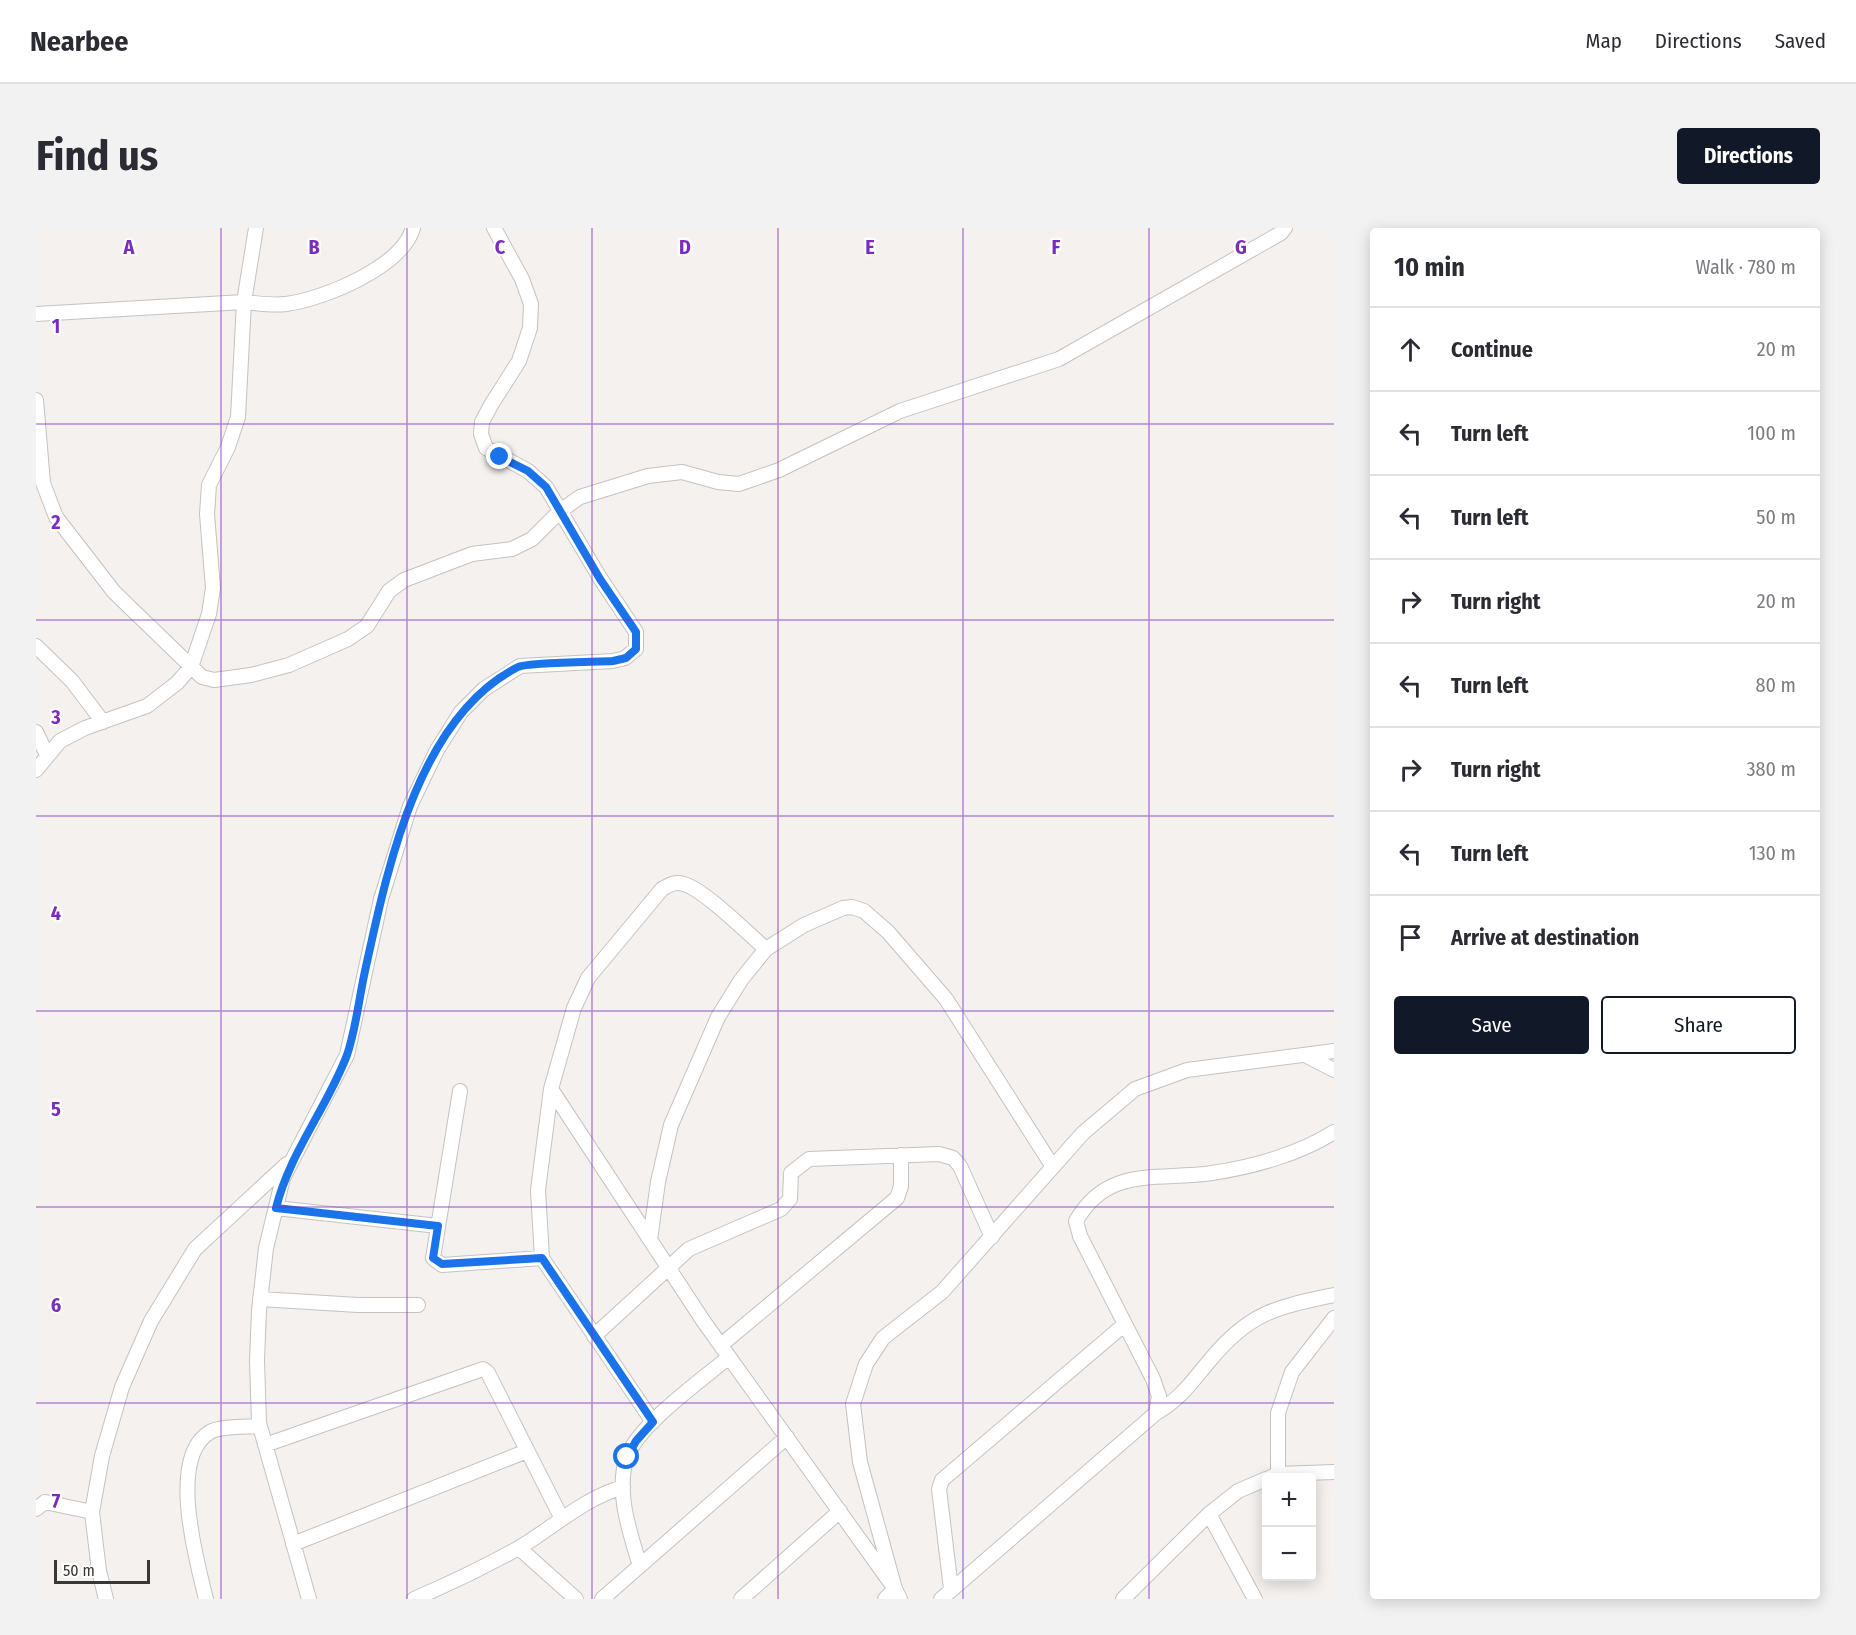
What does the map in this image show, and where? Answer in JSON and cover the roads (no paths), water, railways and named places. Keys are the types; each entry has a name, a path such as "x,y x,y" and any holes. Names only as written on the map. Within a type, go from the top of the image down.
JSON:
{"street":[{"path":"36,770 60,741 147,706 177,683 191,667 208,614 213,588 207,514 209,484 238,417 244,302 256,228"},
{"path":"36,314 244,302 285,304 316,297 358,280 404,248 413,228"},
{"path":"309,1599 260,1425 257,1360 260,1299 266,1248 284,1178 347,1055 381,899 410,806 437,750 461,712 484,690 520,666 613,661 626,658 636,649 636,632 594,569 546,487 528,471 486,448 481,434 482,422 519,361 530,328 531,304 522,279 494,228"},
{"path":"36,400 43,483 56,517 114,592 202,677 214,680 252,675 289,665 322,651 367,626 389,591 404,580 472,554 512,549 532,539 561,510 580,497 648,476 682,472 718,482 740,484 779,470 900,411 1059,359 1285,228"},
{"path":"36,646 72,681 103,722"},
{"path":"36,732 47,755"},
{"path":"653,1422 542,1258 538,1190 551,1089 574,1008 588,978 662,889 672,883 684,884 701,894 766,949"},
{"path":"650,1240 658,1182 671,1125 718,1017 741,980 766,949 804,925 843,908 852,907 864,911 888,932 946,999 1053,1167"},
{"path":"893,1596 860,1462 854,1404 866,1364 883,1338 942,1292 1083,1133 1135,1089 1187,1070 1334,1051"},
{"path":"1305,1055 1334,1070"},
{"path":"551,1089 668,1268 840,1511 893,1596"},
{"path":"460,1091 433,1258 442,1264 542,1258"},
{"path":"1156,1413 1159,1396 1153,1379 1080,1236 1076,1221 1085,1205 1108,1187 1129,1179 1212,1173 1244,1166 1319,1141 1334,1132"},
{"path":"594,1336 689,1249 781,1209 790,1199 791,1173 808,1159 939,1154 953,1158 960,1166 992,1237"},
{"path":"721,1345 897,1198 901,1186 901,1155"},
{"path":"106,1599 99,1571 92,1512 102,1456 122,1387 151,1321 195,1249 294,1158"},
{"path":"276,1208 438,1226"},
{"path":"946,1594 1156,1413 1172,1404 1189,1388 1211,1359 1241,1327 1280,1306 1334,1295"},
{"path":"260,1299 358,1305 418,1305"},
{"path":"1272,1473 1278,1413 1292,1371 1334,1318"},
{"path":"946,1594 939,1489 942,1480 1125,1324"},
{"path":"640,1566 627,1524 623,1487 627,1457 636,1441 653,1422 729,1357"},
{"path":"265,1445 483,1369 489,1373 561,1517"},
{"path":"206,1599 193,1545 187,1504 194,1455 201,1440 211,1430 260,1425"},
{"path":"602,1599 787,1437"},
{"path":"293,1544 527,1450"},
{"path":"1316,1473 1334,1472"},
{"path":"1123,1599 1209,1514 1238,1491 1262,1481"},
{"path":"414,1599 519,1548 561,1517 605,1492 623,1487"},
{"path":"36,1509 45,1502 92,1512"},
{"path":"741,1599 840,1511"},
{"path":"1209,1514 1255,1599"},
{"path":"519,1548 576,1599"}]}
